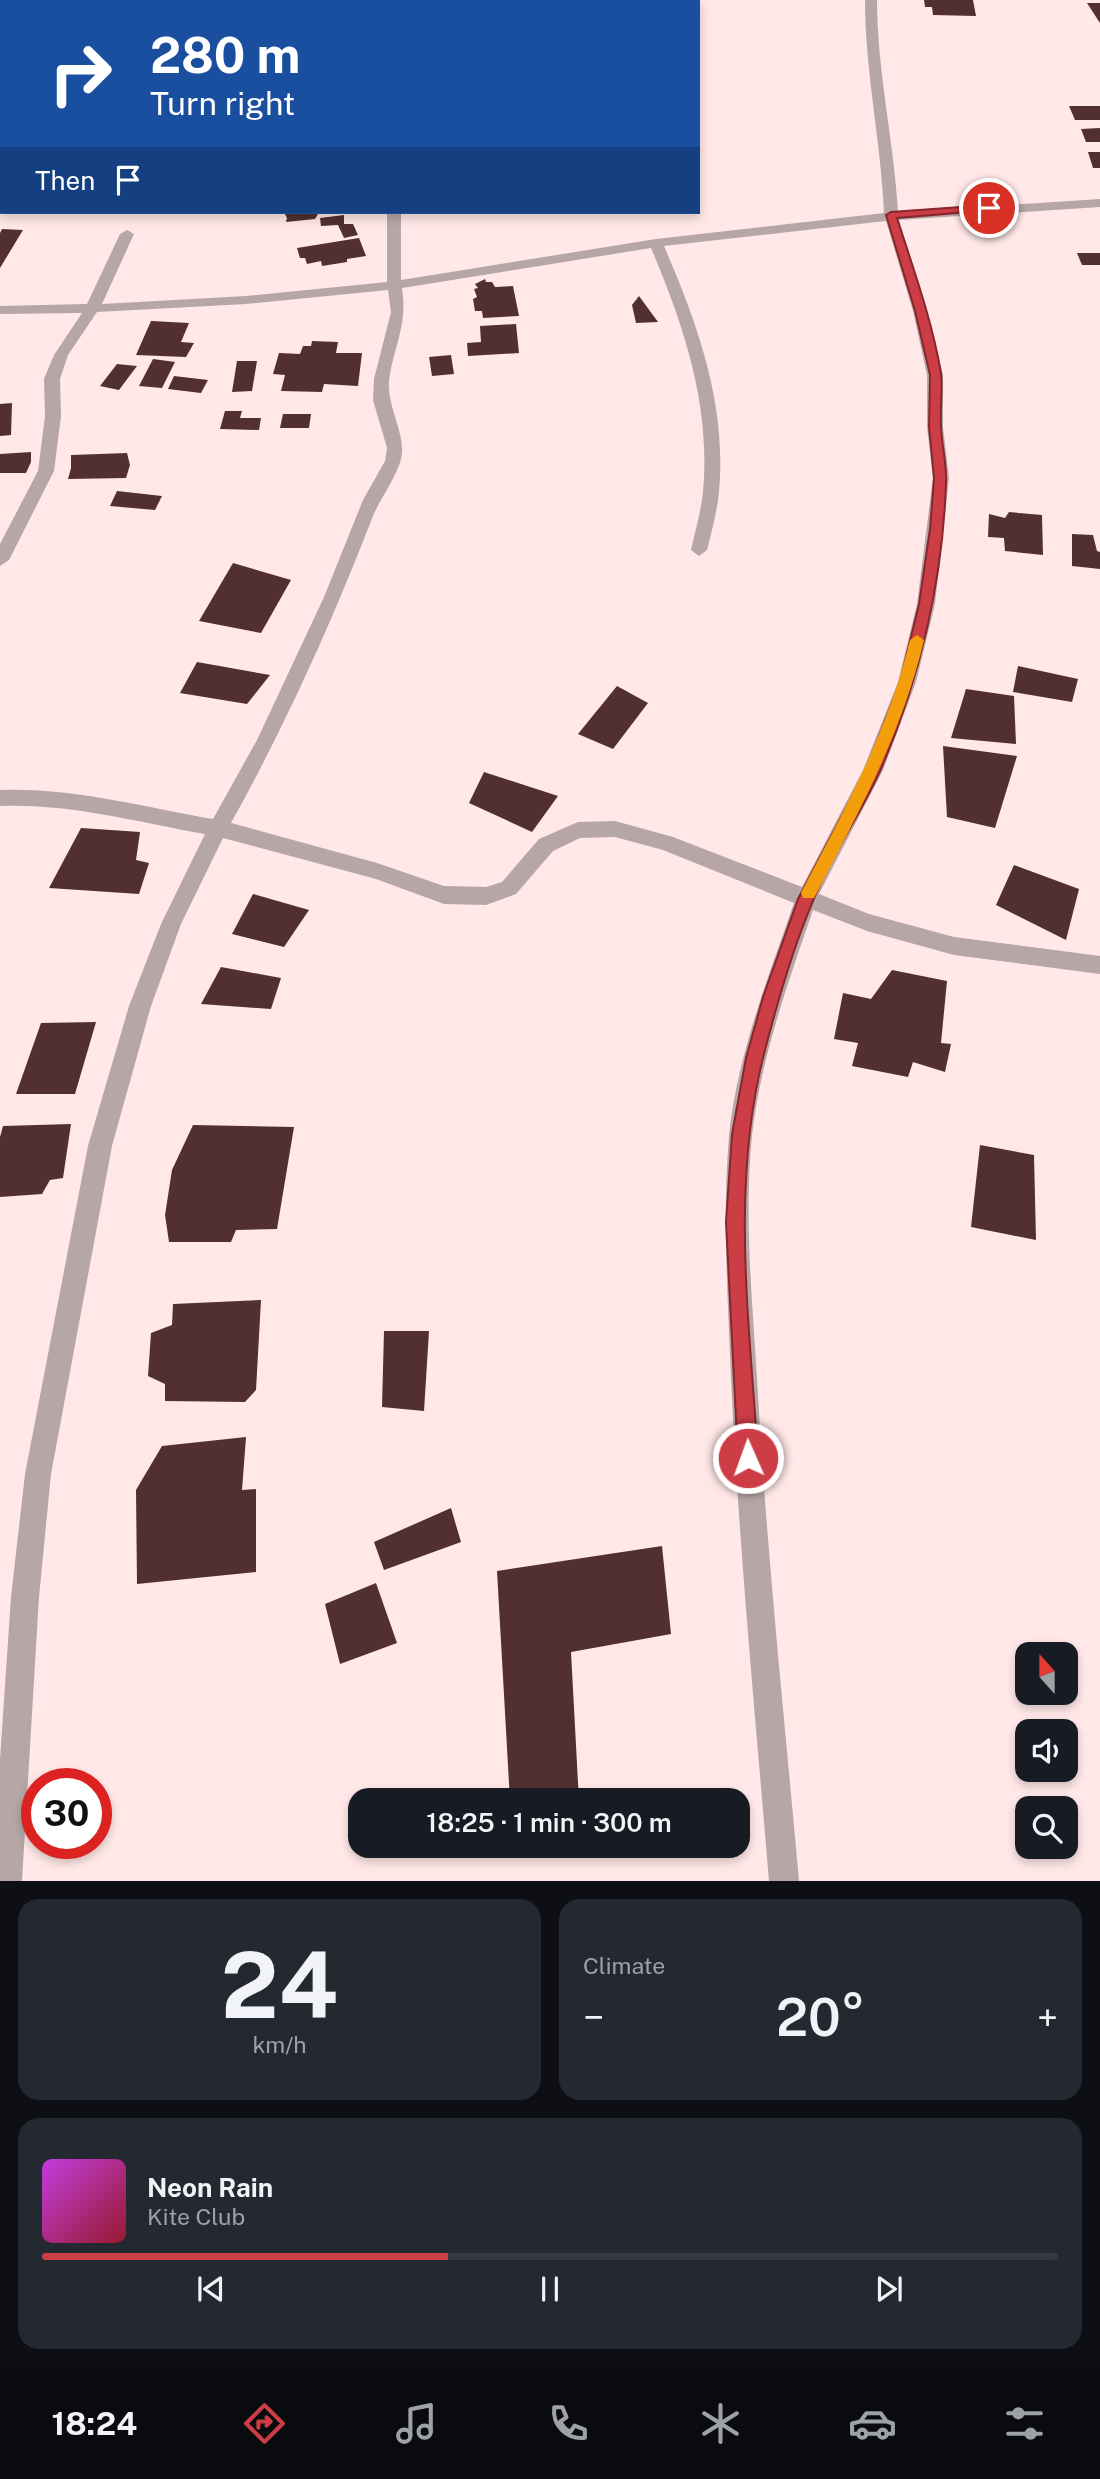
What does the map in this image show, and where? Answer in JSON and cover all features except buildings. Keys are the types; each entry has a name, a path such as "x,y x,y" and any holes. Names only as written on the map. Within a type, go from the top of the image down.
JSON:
{"street":[{"path":"783,1881 757,1579 736,1222 741,1134 755,1058 772,997 806,899 873,770 907,682 926,604 941,478 935,427 935,375 920,311 891,215 888,157 871,29 871,0"},
{"path":"0,310 92,309 261,299 394,285 656,243 891,215 1100,203"},
{"path":"7,1881 24,1597 38,1474 100,1146 140,1006 171,924 218,828 266,742 333,597 371,500 393,461 395,448 381,400 382,379 398,312 394,285 394,214"},
{"path":"0,560 46,471 53,416 52,379 61,355 92,309 127,234"},
{"path":"656,243 684,306 709,394 711,492 699,550"},
{"path":"0,798 24,797 80,804 218,828 377,872 444,895 486,896 509,888 547,845 578,830 615,829 666,843 867,922 954,946 1100,965"}],"slow traffic":[{"path":"808,893 873,770 907,682 917,640"}],"route":[{"path":"748,1458 736,1222 741,1134 755,1058 772,997 806,899 873,770 907,682 926,604 936,529 941,478 935,427 935,375 920,311 891,215 989,208"}]}
